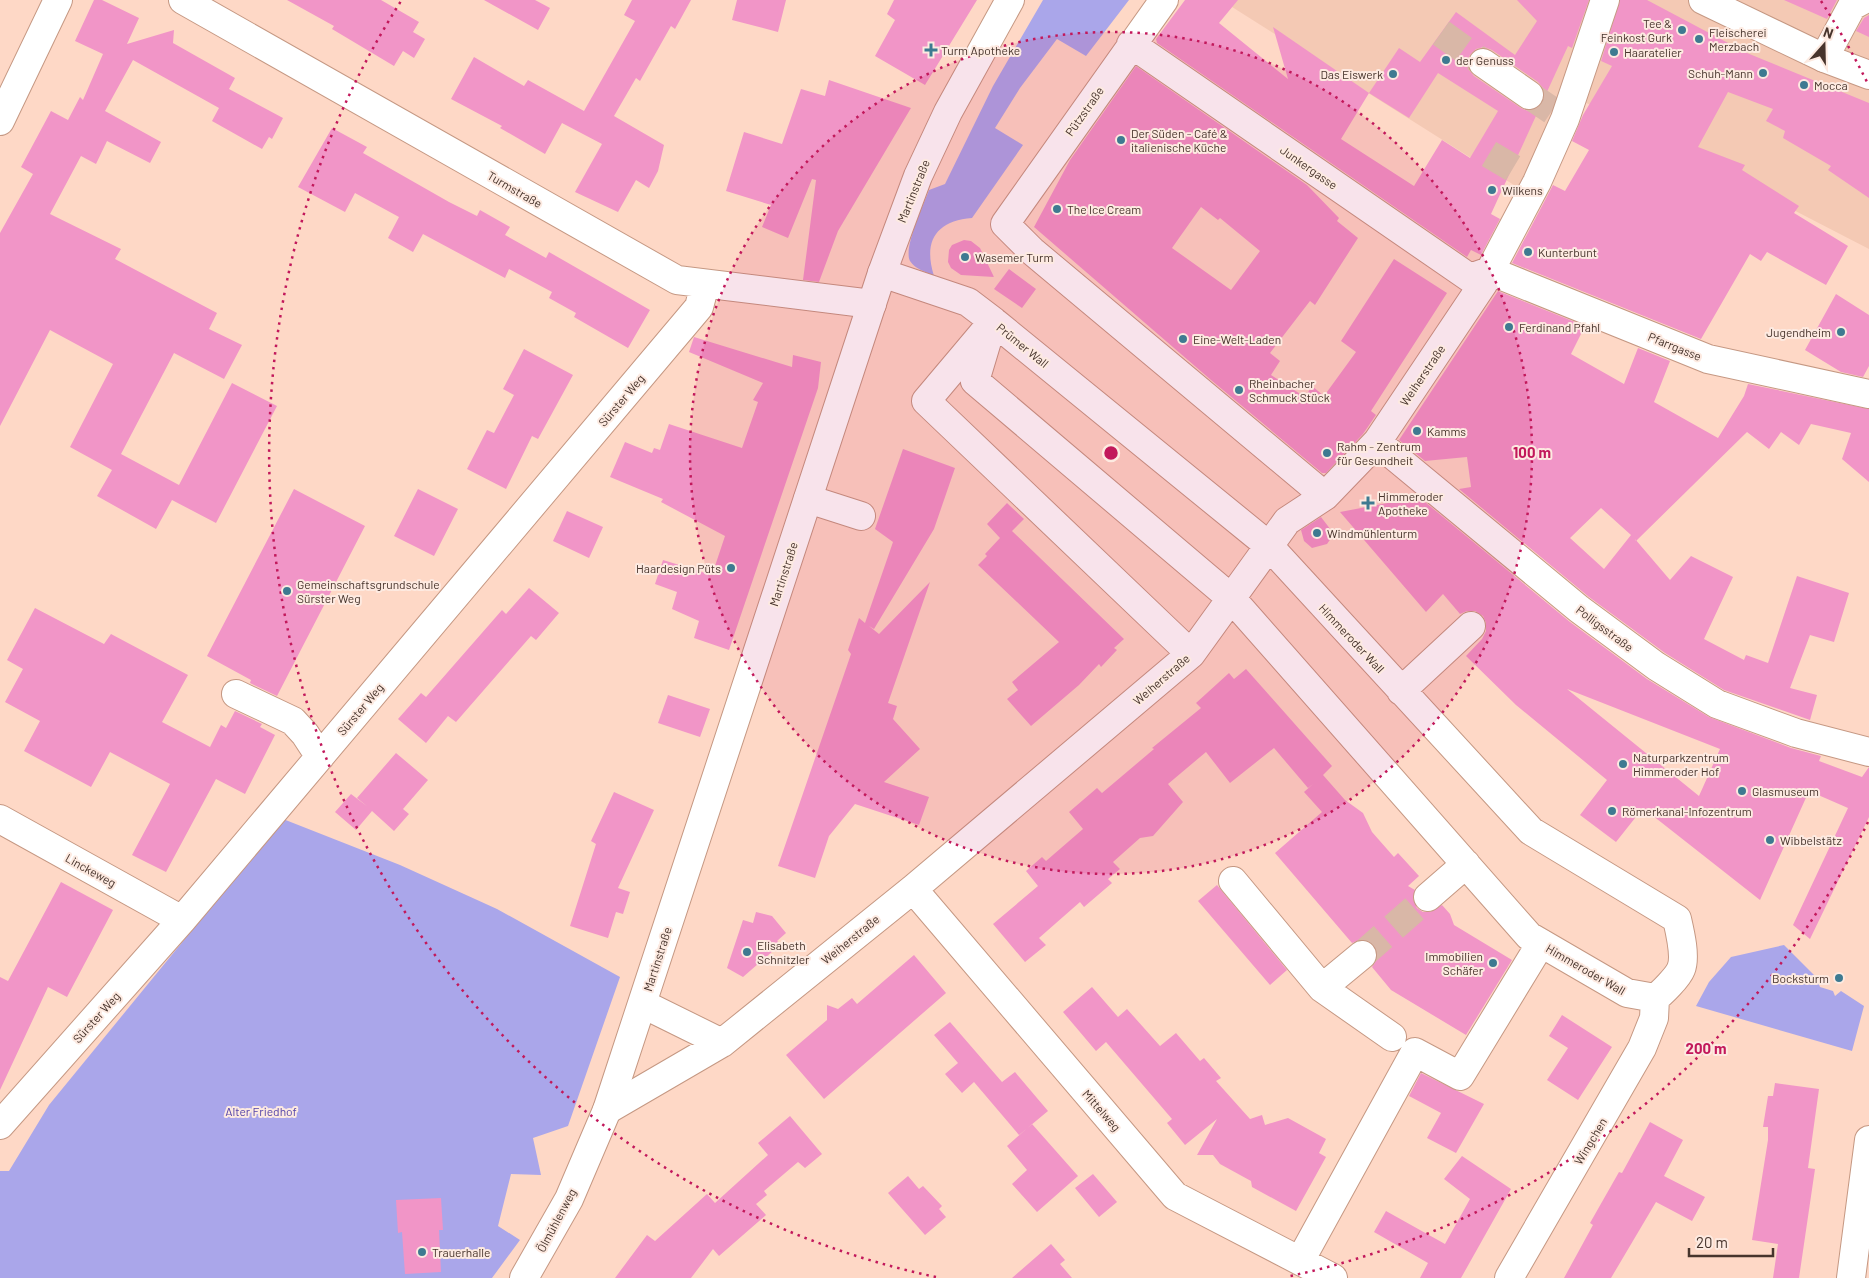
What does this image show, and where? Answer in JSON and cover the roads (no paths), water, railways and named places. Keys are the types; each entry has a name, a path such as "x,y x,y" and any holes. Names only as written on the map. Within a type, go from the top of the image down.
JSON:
{"street":[{"path":"0,121 58,0"},
{"name":"Turmstraße","path":"183,0 677,280 872,304"},
{"name":"Martinstraße","path":"585,1161 607,1110 643,1004 882,274 918,176 948,112 1010,0"},
{"name":"Pützstraße","path":"1164,0 1005,224 1032,251 1326,496"},
{"name":"Weiherstraße","path":"607,1110 722,1043 912,889 1191,654 1287,521 1326,496 1384,432 1490,271 1534,181 1604,0"},
{"path":"1703,0 1824,58 1869,75"},
{"path":"1824,58 1852,6 1864,0"},
{"name":"Junkergasse","path":"1131,44 1470,278 1490,271"},
{"path":"1483,63 1529,95"},
{"name":"Pfarrgasse","path":"1490,271 1708,359 1752,361 1869,394"},
{"path":"882,274 968,302 993,321 926,402 1191,654"},
{"name":"Sürster Weg","path":"0,1125 182,920 699,308 705,284"},
{"name":"Prümer Wall","path":"1232,598 975,381 993,321 1268,545"},
{"name":"Polligsstraße","path":"1384,432 1579,609 1656,666 1717,704 1796,733 1869,752"},
{"path":"808,499 861,516"},
{"name":"Himmeroder Wall","path":"1232,598 1529,936 1627,993 1655,998 1660,995 1681,969 1682,939 1677,919 1531,831 1268,545"},
{"path":"1402,691 1472,626"},
{"path":"236,694 293,721 306,734 320,757"},
{"name":"Linckeweg","path":"0,819 182,920"},
{"path":"1428,897 1466,864"},
{"path":"1233,881 1322,988 1392,1037"},
{"name":"Mittelweg","path":"912,889 1175,1196 1333,1278"},
{"path":"1300,1261 1416,1052 1460,1076 1542,943"},
{"path":"1322,988 1362,955"},
{"name":"Wingchen","path":"1508,1278 1638,1056 1654,1018 1655,998"},
{"path":"643,1004 722,1043"},
{"path":"1851,1278 1869,1140"},
{"name":"Ölmühlenweg","path":"524,1278 569,1199 585,1161"}],"tunnel":[{"path":"1441,33 1483,63"},
{"path":"1529,95 1554,112"},
{"path":"1489,154 1531,179"},
{"path":"1362,955 1428,897"}],"place":[{"name":"Tee & Feinkost Gurk","path":"1682,30"},
{"name":"Fleischerei Merzbach","path":"1699,39"},
{"name":"Turm Apotheke","path":"931,50"},
{"name":"Haaratelier","path":"1614,52"},
{"name":"der Genuss","path":"1446,60"},
{"name":"Schuh-Mann","path":"1763,73"},
{"name":"Das Eiswerk","path":"1393,74"},
{"name":"Mocca","path":"1804,85"},
{"name":"Der Süden - Café & italienische Küche","path":"1121,140"},
{"name":"Wilkens","path":"1492,190"},
{"name":"The Ice Cream","path":"1057,209"},
{"name":"Kunterbunt","path":"1528,252"},
{"name":"Wasemer Turm","path":"965,257"},
{"name":"Ferdinand Pfahl","path":"1509,327"},
{"name":"Jugendheim","path":"1841,332"},
{"name":"Eine-Welt-Laden","path":"1183,339"},
{"name":"Rheinbacher Schmuck Stück","path":"1239,390"},
{"name":"Kamms","path":"1417,431"},
{"name":"Rahm - Zentrum für Gesundheit","path":"1327,453"},
{"name":"Himmeroder Apotheke","path":"1368,503"},
{"name":"Windmühlenturm","path":"1317,533"},
{"name":"Haardesign Püts","path":"731,568"},
{"name":"Gemeinschaftsgrundschule Sürster Weg","path":"287,591"},
{"name":"Naturparkzentrum Himmeroder Hof","path":"1623,764"},
{"name":"Glasmuseum","path":"1742,791"},
{"name":"Römerkanal-Infozentrum","path":"1612,811"},
{"name":"Wibbelstätz","path":"1770,840"},
{"name":"Elisabeth Schnitzler","path":"747,952"},
{"name":"Immobilien Schäfer","path":"1493,963"},
{"name":"Bocksturm","path":"1839,978"},
{"name":"Trauerhalle","path":"422,1252"}],"park label":[{"name":"Alter Friedhof","path":"261,1111"}]}
